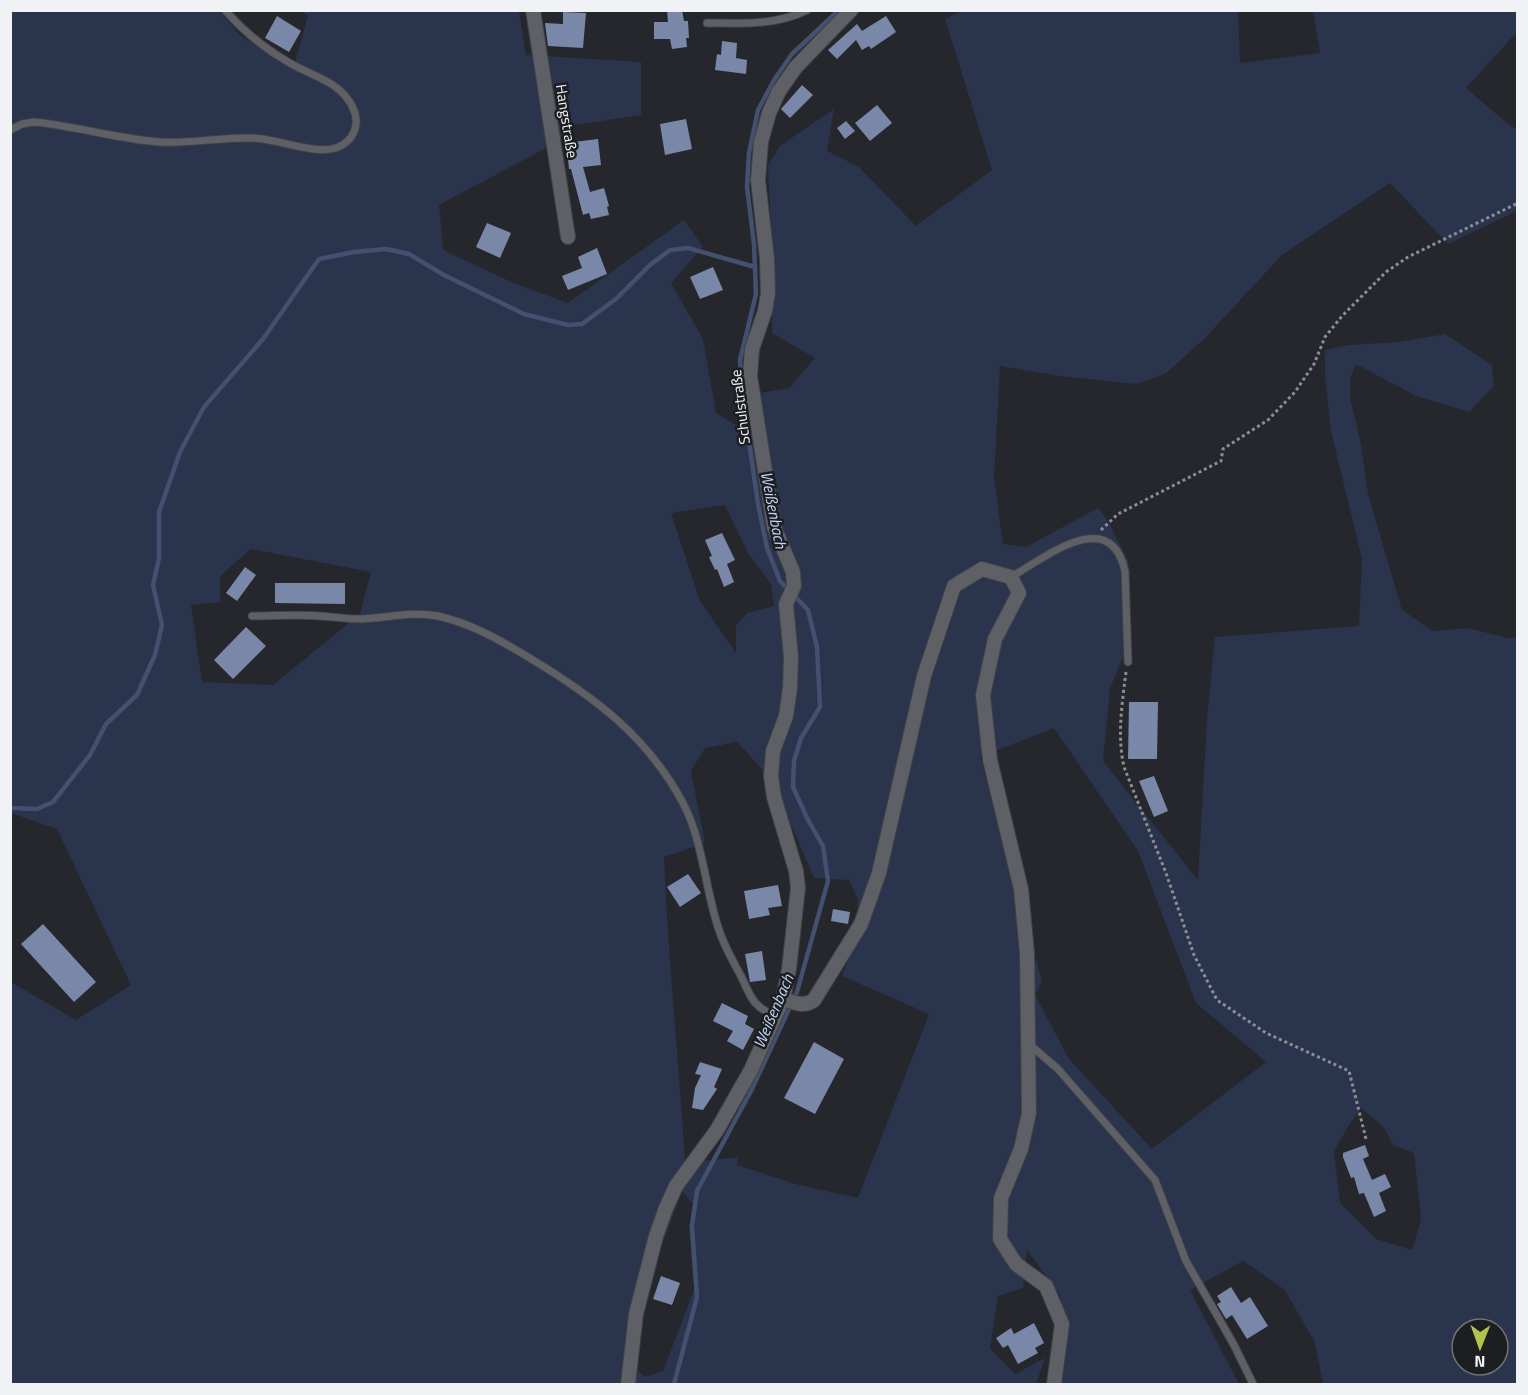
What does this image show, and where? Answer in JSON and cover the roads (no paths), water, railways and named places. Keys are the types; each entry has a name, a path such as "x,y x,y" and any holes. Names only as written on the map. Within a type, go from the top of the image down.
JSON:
{"street":[{"name":"Hangstraße","path":"533,10 568,237"},
{"name":"Schulstraße","path":"628,1384 636,1314 656,1236 666,1208 676,1186 717,1130 751,1071 785,999 798,888 796,871 774,797 771,776 772,751 786,716 790,688 791,657 786,604 794,586 793,572 774,527 750,376 752,349 765,311 768,293 758,180 761,142 769,113 779,91 796,67 851,10"},
{"path":"785,999 802,1005 813,1000 861,924 879,873 924,676 954,586 982,569 1011,577 1019,593 995,639 983,695 990,760 1021,889 1027,953 1029,1113 1021,1149 1001,1198 1000,1239 1016,1264 1046,1286 1062,1324 1054,1384"}],"lane":[{"path":"10,129 34,122 159,142 197,143 250,138 333,149 347,143 354,134 356,122 354,111 347,97 328,82 288,63 247,34 225,10"},
{"path":"707,23 754,24 781,19 807,10"},
{"path":"1011,577 1073,542 1094,537 1108,541 1117,549 1125,571 1128,662"},
{"path":"252,616 318,615 359,619 407,615 435,616 465,624 506,644 567,680 615,716 653,759 683,805 696,834 725,946 755,1005 775,1016"},
{"path":"1029,1044 1058,1069 1155,1180 1186,1262 1234,1345 1253,1384"}],"waterway":[{"name":"Weißenbach","path":"674,1384 697,1297 692,1226 697,1191 751,1091 797,992 828,881 823,846 793,787 794,761 801,738 820,707 817,647 808,610 780,581 767,548 745,414 740,360 756,294 754,244 747,187 749,153 758,110 774,80 792,54 839,10"},
{"path":"10,808 37,809 53,802 90,755 106,724 137,695 155,655 162,625 153,585 159,558 159,512 180,452 204,407 263,339 319,259 386,249 409,254 444,275 524,314 568,325 582,324 616,299 650,265 670,250 688,248 755,267"}]}
